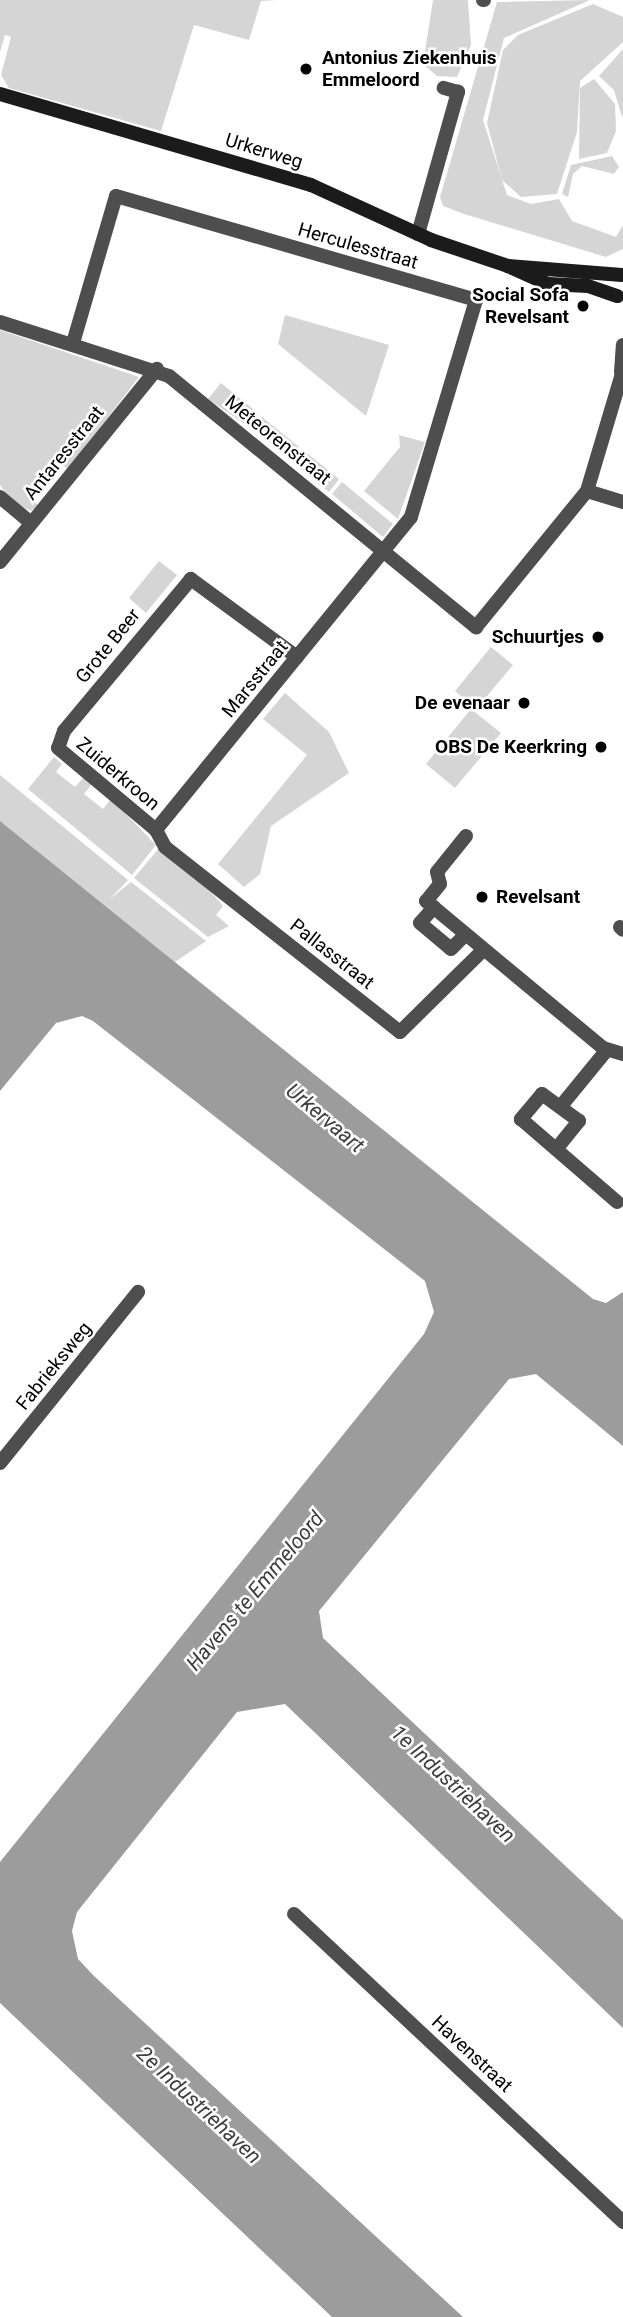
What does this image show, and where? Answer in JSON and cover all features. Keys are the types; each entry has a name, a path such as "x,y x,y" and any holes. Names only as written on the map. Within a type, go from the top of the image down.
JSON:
{"main road":[{"name":"Urkerweg","path":"0,94 320,188 418,234 508,266 548,284 588,286 617,296"},
{"name":"Urkerweg","path":"508,266 623,275"},
{"path":"623,275 617,296 623,310"}],"street":[{"path":"418,234 458,92 444,88"},
{"name":"Herculesstraat","path":"73,343 116,196 476,300 418,501 384,552"},
{"name":"Meteorenstraat","path":"0,322 157,369 476,627 587,491"},
{"path":"623,345 622,371 587,491 623,502"},
{"name":"Antaresstraat","path":"0,562 157,369"},
{"path":"0,498 31,523"},
{"name":"Marsstraat","path":"156,830 384,552"},
{"name":"Grote Beer","path":"58,745 195,578 297,657"},
{"name":"Zuiderkroon","path":"58,745 156,830"},
{"name":"Pallasstraat","path":"156,830 176,855 400,1032 482,951"},
{"path":"466,836 437,872 440,884 426,901 482,951 606,1051 623,1054"},
{"path":"433,907 420,923 451,949 465,934"},
{"path":"561,1106 606,1051"},
{"path":"557,1149 579,1121 542,1094 521,1119 617,1202"},
{"name":"Fabrieksweg","path":"0,1463 138,1292"},
{"name":"Havenstraat","path":"294,1914 623,2222"}],"shaded area":[{"path":"0,0 277,0 261,1 249,40 194,25 161,131 9,88 1,75 11,37 5,35 0,52"},
{"path":"433,0 468,0 471,45 457,77 437,76 423,64"},
{"path":"590,0 504,38 483,120 507,195 531,204 559,199 572,221 616,237 623,225 623,249 606,257 464,214 443,206 440,197 497,2"},
{"path":"593,4 623,17 623,42 580,81 577,132 557,194 521,197 502,180 487,123 503,50 518,35"},
{"path":"623,49 622,117 614,90 599,76"},
{"path":"594,79 615,104 616,131 607,153 579,159 580,88"},
{"path":"612,156 619,167 614,174 582,166 573,174 568,197 562,194 571,165"},
{"path":"285,315 389,345 366,416 278,344"},
{"path":"0,330 139,377 68,469 61,464 31,499 39,506 31,511 12,502 0,485"},
{"path":"221,383 259,414 249,427 208,399"},
{"path":"262,417 299,447 291,457 252,429"},
{"path":"399,435 425,442 398,519 364,491 400,447"},
{"path":"302,449 339,479 329,492 295,464"},
{"path":"342,482 393,524 383,537 332,494"},
{"path":"159,561 177,575 146,613 129,598"},
{"path":"491,647 513,665 476,709 455,691"},
{"path":"285,693 329,732 349,773 271,826 260,874 244,887 218,864 307,755 263,719"},
{"path":"471,709 501,733 455,788 426,764"},
{"path":"54,757 62,764 56,772 75,787 84,777 92,784 84,794 103,809 111,799 156,845 132,875 28,789"},
{"path":"0,775 128,880 110,899 131,882 206,941 175,962 0,821"},
{"path":"159,848 210,891 223,906 216,915 229,926 208,937 134,878"}],"water":[{"path":"0,821 593,1299 606,1303 623,1292 623,1446 536,1374 509,1379 319,1611 323,1638 623,1920 623,2028 285,1704 237,1712 77,1912 72,1931 78,1959 94,1976 463,2317 332,2317 0,2003 0,1862 424,1334 434,1312 425,1281 93,1021 82,1016 56,1023 0,1091"}],"place":[{"name":"Antonius Ziekenhuis Emmeloord","path":"306,69"},
{"name":"Social Sofa Revelsant","path":"583,306"},
{"name":"Schuurtjes","path":"598,637"},
{"name":"De evenaar","path":"524,703"},
{"name":"OBS De Keerkring","path":"601,747"},
{"name":"Revelsant","path":"482,897"}],"water label":[{"name":"Urkervaart","path":"325,1118"},
{"name":"Havens te Emmeloord","path":"255,1591"},
{"name":"1e Industriehaven","path":"453,1784"},
{"name":"2e Industriehaven","path":"199,2105"}]}
